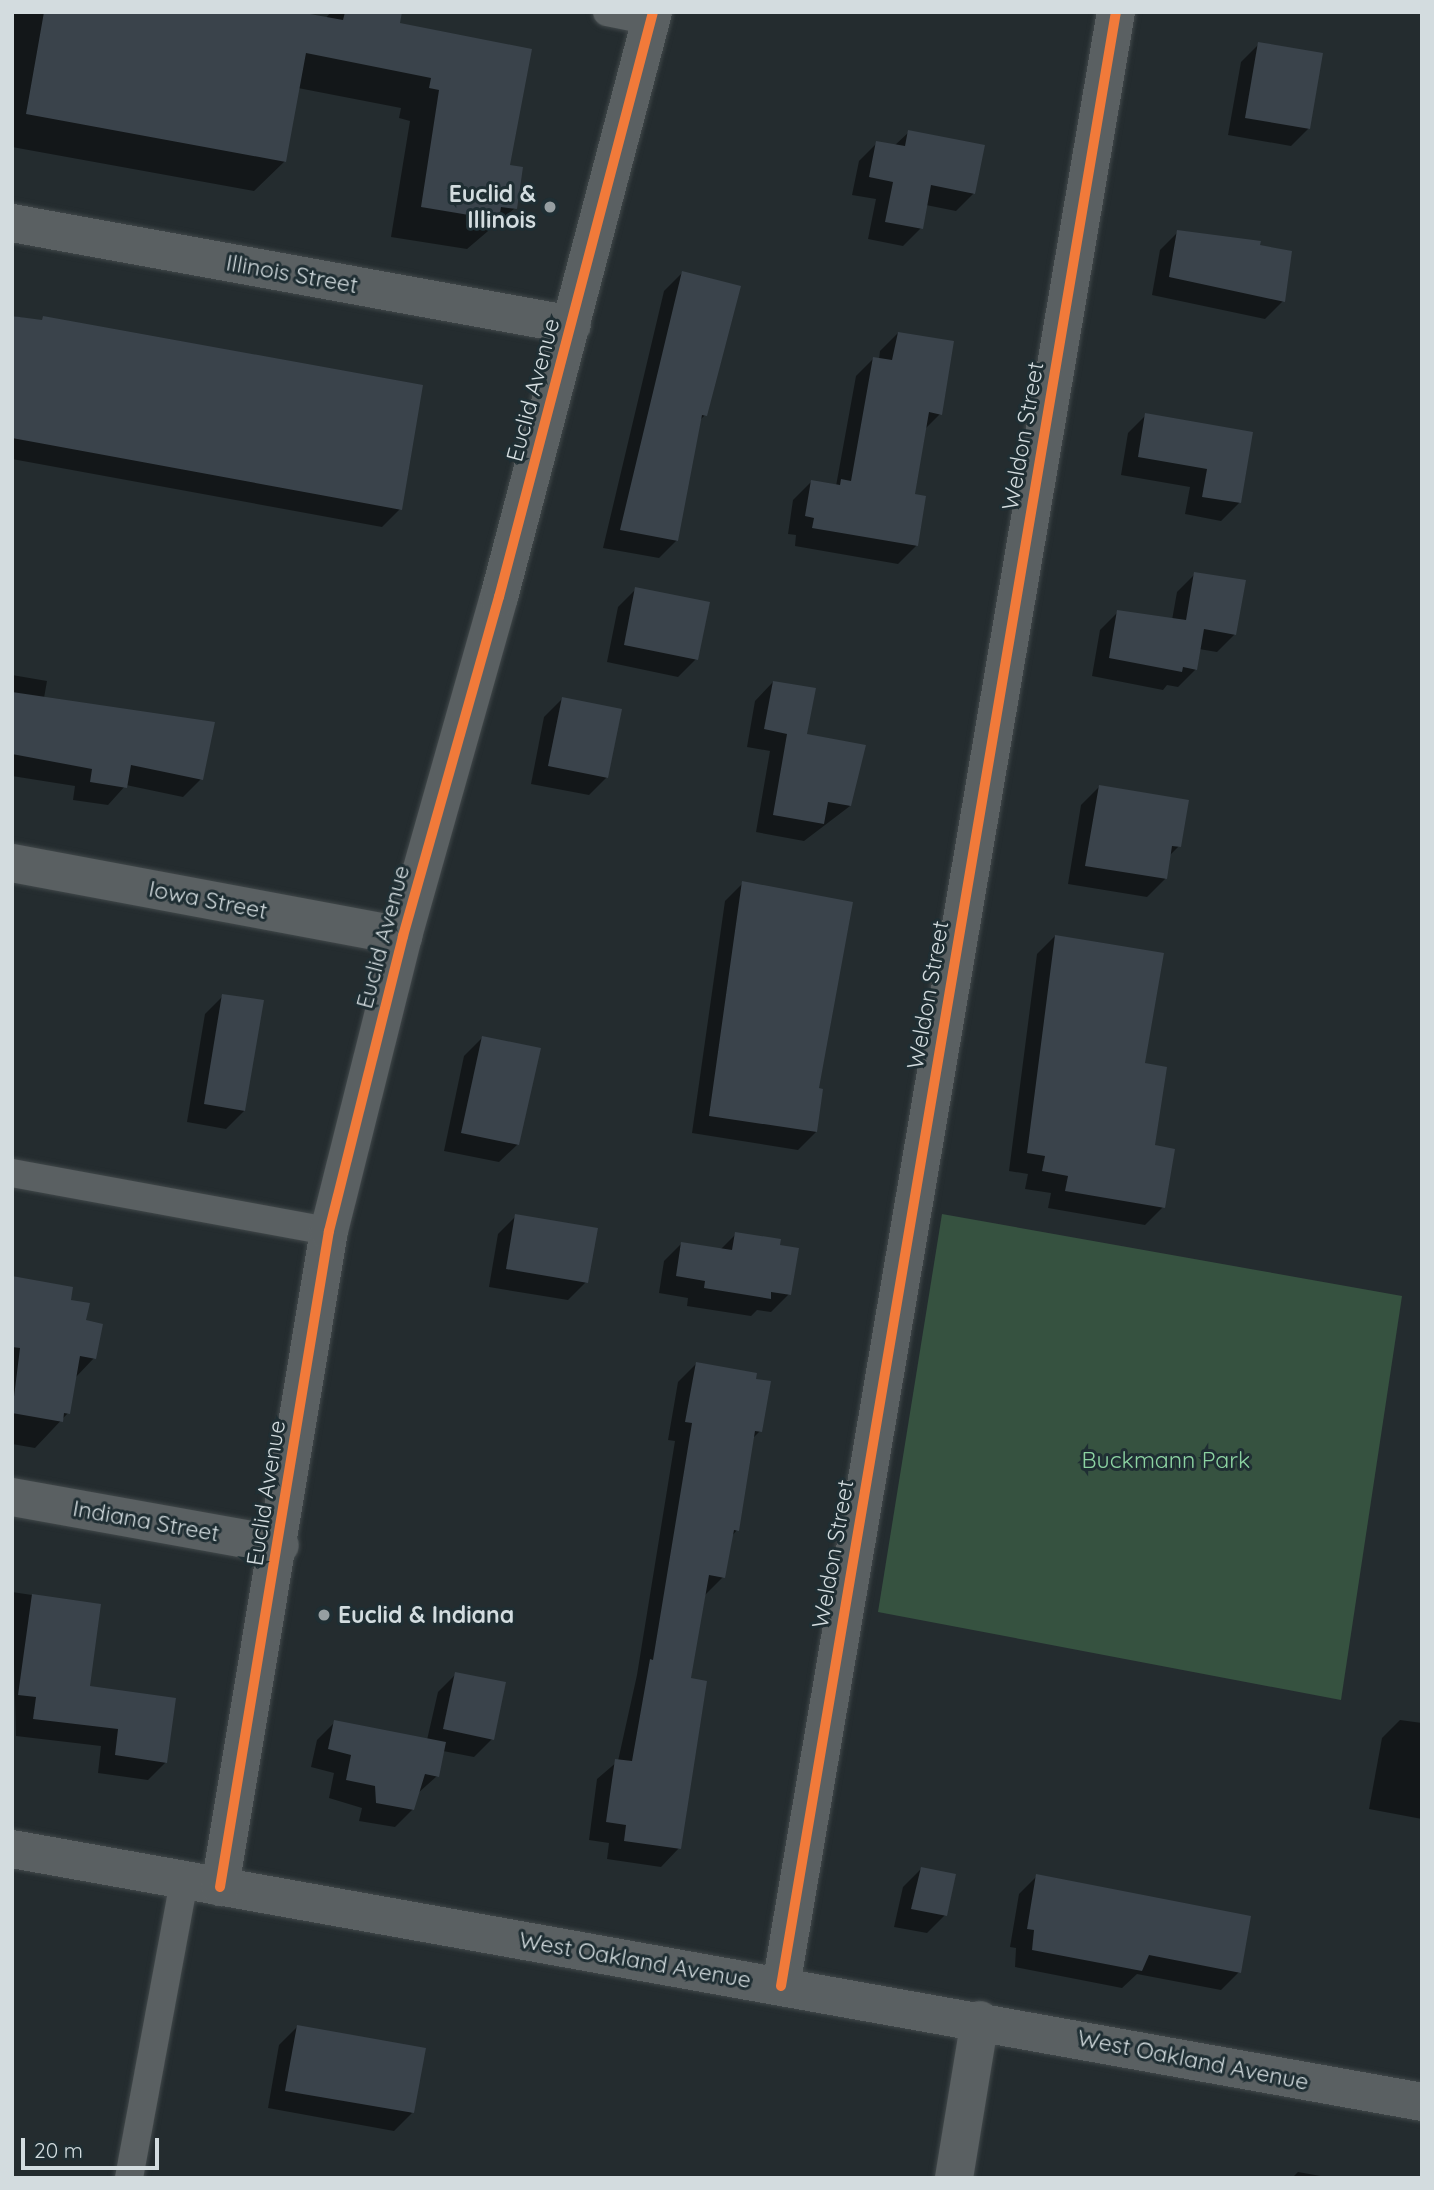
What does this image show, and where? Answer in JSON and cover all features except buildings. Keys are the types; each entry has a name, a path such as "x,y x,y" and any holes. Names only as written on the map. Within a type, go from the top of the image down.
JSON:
{"street":[{"name":"Weldon Street","path":"781,1986 1116,12"},
{"name":"Euclid Avenue","path":"202,1883 280,1545 329,1231 403,936 572,325 652,17"},
{"name":"Illinois Street","path":"12,223 572,325"},
{"name":"Iowa Street","path":"12,863 403,936"},
{"name":"Indiana Street","path":"12,1497 280,1545"},
{"name":"West Oakland Avenue","path":"12,1849 980,2020 1422,2102"},
{"path":"954,2178 980,2020"}],"lane":[{"path":"607,12 652,17"},
{"path":"12,1174 329,1231"},
{"path":"129,2178 202,1883"}],"green space":[{"name":"Buckmann Park","path":"942,1214 1402,1296 1341,1700 878,1612"}],"cycle path":[{"path":"220,1887 329,1231 403,936 499,597 653,12"},
{"path":"781,1986 1116,12"}],"place":[{"name":"Euclid & Illinois","path":"550,207"},
{"name":"Euclid & Indiana","path":"324,1615"}]}
